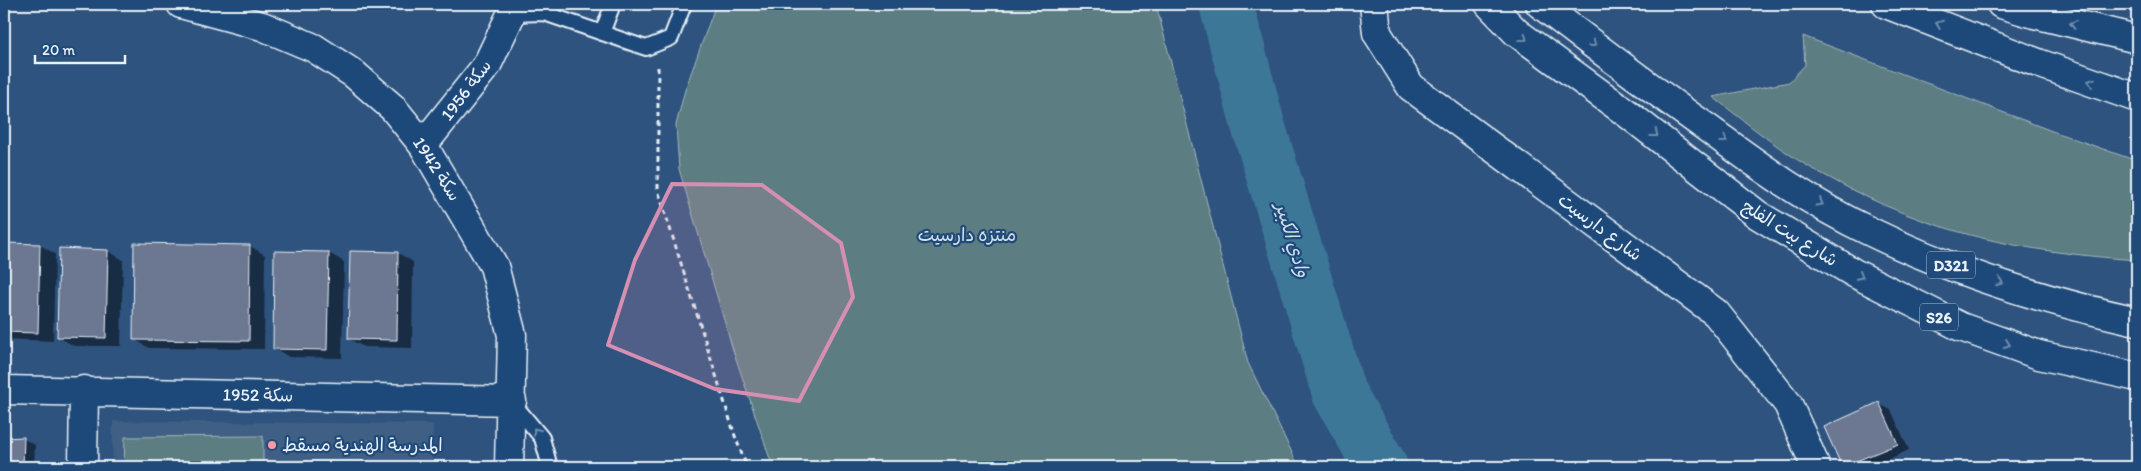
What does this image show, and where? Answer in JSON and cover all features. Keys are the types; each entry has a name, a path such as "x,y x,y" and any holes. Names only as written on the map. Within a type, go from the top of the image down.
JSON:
{"street":[{"name":"سكة 1942","path":"181,4 262,26 314,48 354,74 393,108 424,145 494,266 512,335 509,467"},
{"name":"شارع دارسيت","path":"1374,4 1377,33 1410,87 1716,313 1788,404 1816,467"},
{"name":"شارع بيت الفلج","path":"1489,4 1516,32 1628,114 1758,215 1854,273 1961,328 2039,355 2137,377"},
{"name":"D321","path":"1540,4 1639,79 1777,179 1868,231 1936,260 2023,290 2137,321"},
{"path":"1886,4 2038,63 2137,98"},
{"path":"2001,4 2137,39"},
{"name":"سكة 1956","path":"424,145 487,65 514,9"},
{"name":"سكة 1952","path":"4,390 84,390 512,401"},
{"path":"83,467 84,390"}],"lane":[{"path":"602,33 612,4"},
{"path":"514,9 546,8 602,33 646,48 671,38 684,4"},
{"path":"512,401 542,438 550,467"}],"path":[{"path":"658,44 658,190 736,439 747,467"}],"highlighted area":[{"path":"672,184 762,185 841,243 853,297 799,401 715,389 608,345 635,260"}],"shaded area":[{"name":"المدرسة الهندية مسقط","path":"113,421 433,424 432,467 112,467"}],"green space":[{"name":"منتزه دارسيت","path":"716,4 1156,4 1248,363 1299,467 777,467 770,459 733,350 679,169 676,125 685,90"},
{"path":"1803,36 2052,131 2137,161 2137,260 2055,252 2016,245 1978,237 1903,213 1866,197 1803,163 1770,141 1713,97 1789,82 1805,65"},
{"path":"263,436 263,467 124,467 125,437"}],"building":[{"path":"4,243 40,244 38,333 4,332"},
{"path":"134,243 250,245 249,341 133,340"},
{"path":"59,248 108,250 106,338 57,337"},
{"path":"274,251 329,252 327,350 273,349"},
{"path":"350,251 398,252 397,340 348,339"},
{"path":"1879,402 1898,444 1842,467 1824,427"},
{"path":"24,437 23,467 4,467 4,438"}],"waterway":[{"name":"وادي الكبير","path":"1226,4 1258,125 1339,393 1381,467"}],"place":[{"name":"المدرسة الهندية مسقط","path":"272,445"}]}
